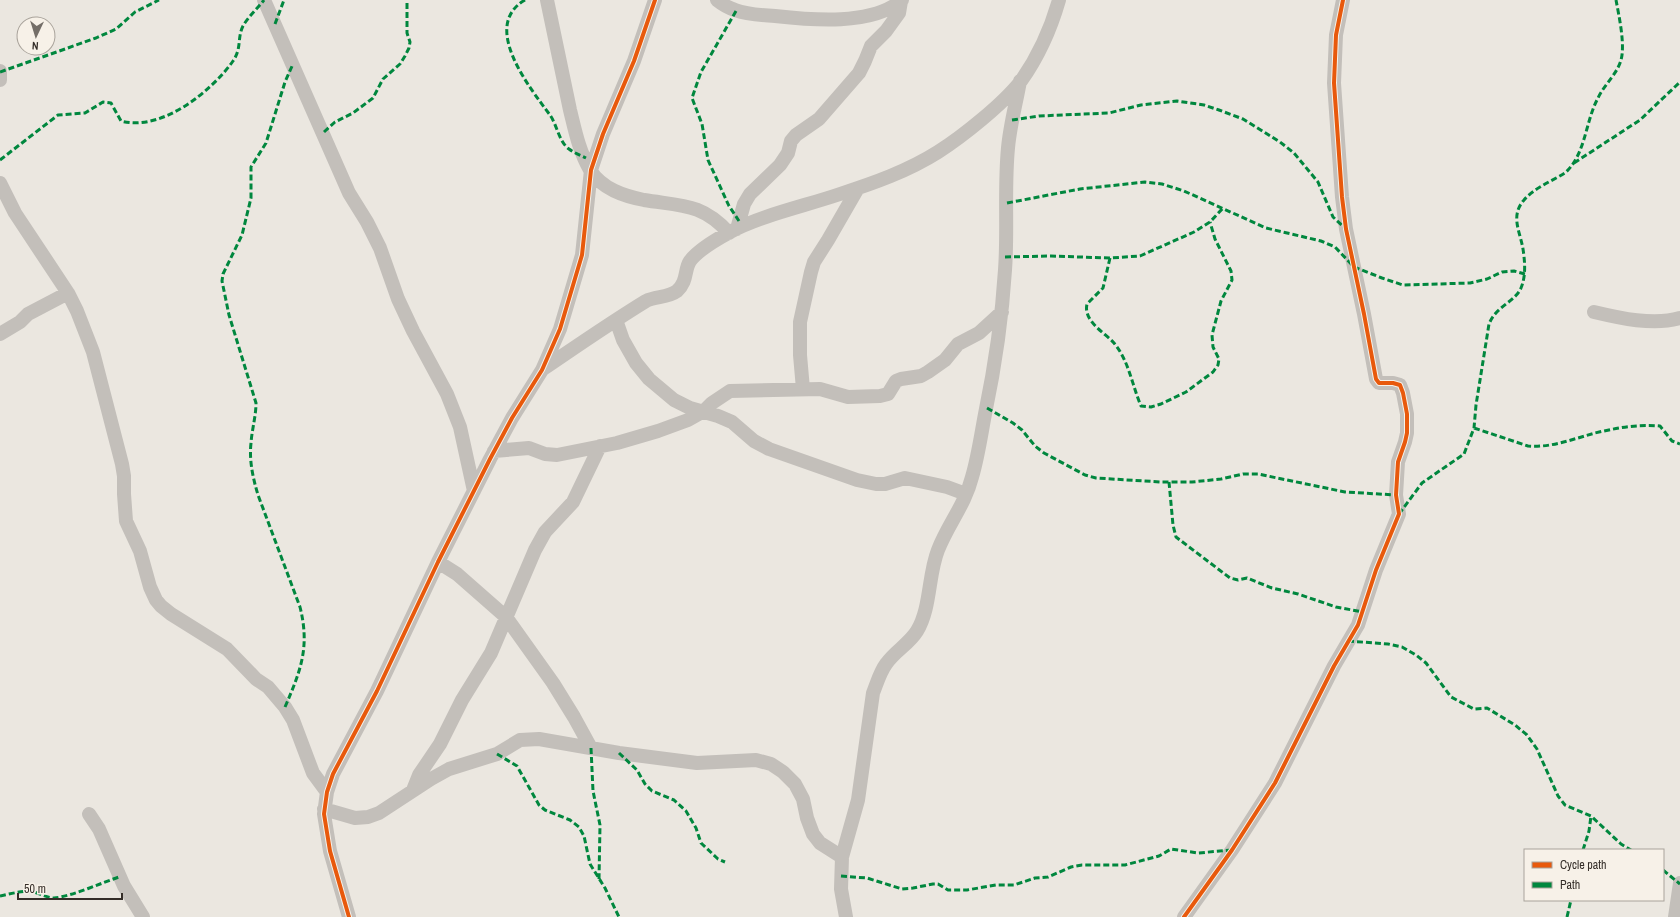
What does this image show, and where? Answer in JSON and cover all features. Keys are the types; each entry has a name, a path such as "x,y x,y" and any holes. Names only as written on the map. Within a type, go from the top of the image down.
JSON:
{"street":[{"path":"264,0 349,193 367,222 380,248 398,299 413,331 447,394 460,427 474,491"},
{"path":"547,0 561,74 576,135 591,170 610,188 628,196 680,204 699,209 733,231"},
{"path":"349,917 330,851 324,809 327,792 333,774 377,691 438,562 494,451 512,418 542,370 560,330 582,255 591,170 601,140 634,61 655,0"},
{"path":"717,0 728,7 743,12 794,18 824,19 858,17 882,12 901,0"},
{"path":"733,231 744,204 750,194 780,165 788,153 792,141 796,135 819,119 859,73 871,46 886,32 899,13 901,0"},
{"path":"542,370 648,300 660,298 675,292 683,284 689,262 708,247 733,231 884,179 938,152 988,113 1020,81 1035,59 1047,33 1059,0"},
{"path":"1184,917 1232,850 1275,783 1334,666 1358,625 1376,570 1399,514 1396,495 1398,462 1407,433 1407,414 1400,385 1393,383 1379,383 1376,379 1346,229 1342,197 1334,83 1336,35 1343,0"},
{"path":"0,71 0,80"},
{"path":"846,917 841,889 842,857 858,800 873,693 878,678 887,663 907,644 917,631 923,619 929,583 937,551 961,508 972,477 980,442 996,359 1002,312 1006,269 1008,150 1020,81"},
{"path":"0,183 28,234 68,293 77,311 93,352 122,464 126,521 140,551 150,587 156,600 171,614 227,649 256,679 268,687 285,707 293,720 313,773 327,792"},
{"path":"803,390 800,355 800,322 811,272 814,262 858,188"},
{"path":"0,334 20,322 28,314 68,293"},
{"path":"494,451 529,448 545,454 557,455 600,446 658,431 688,420 704,411 712,403 730,391 828,390 848,397 880,396 888,394 896,381 921,376 928,372 945,360 958,344 979,333 1002,312"},
{"path":"1594,312 1620,318 1680,320"},
{"path":"616,320 623,340 636,363 649,379 674,400 690,408 704,411 732,422 754,441 769,449 857,480 881,484 905,478 947,487 966,494"},
{"path":"413,790 420,775 440,744 462,700 490,653 545,532 573,502 600,446"},
{"path":"438,562 457,574 506,617 553,683 591,748"},
{"path":"324,809 355,818 368,817 379,812 448,769 497,754 520,740 539,740 697,763 756,760 771,764 783,772 795,784 803,799 807,818 813,834 820,843 842,857"},
{"path":"89,814 99,828 124,886 143,917"},
{"path":"1675,917 1680,883"}],"marked path":[{"path":"0,72 96,38 116,29 135,12 159,0"},
{"path":"0,160 58,115 85,113 103,102 111,103 121,121 136,123 152,121 184,107 212,85 233,61 238,52 240,35 243,26 264,0"},
{"path":"275,24 284,0"},
{"path":"324,132 335,122 353,113 373,98 383,79 400,64 409,48 410,42 407,33 407,0"},
{"path":"525,0 512,11 507,25 508,41 513,57 521,74 550,115 560,138 571,150 586,158"},
{"path":"1399,514 1422,483 1464,454 1474,428 1476,405 1489,324 1496,313 1518,293 1524,279 1525,269 1523,249 1517,224 1520,206 1524,200 1538,188 1565,173 1577,157 1594,107 1621,61 1621,28 1616,0"},
{"path":"736,11 701,72 692,98 702,124 708,160 729,206 739,221"},
{"path":"285,707 296,681 302,658 304,646 303,621 300,607 258,495 251,463 256,403 229,315 222,281 223,274 242,235 251,198 251,167 266,143 285,82 293,64"},
{"path":"1574,163 1640,120 1680,82"},
{"path":"1012,120 1039,116 1109,113 1141,105 1177,101 1204,105 1243,119 1280,142 1294,153 1318,182 1333,217 1346,229"},
{"path":"1007,203 1080,189 1145,182 1162,184 1184,191 1266,228 1321,241 1335,247 1354,267 1403,285 1470,283 1487,279 1502,272 1514,271 1525,274"},
{"path":"1005,257 1051,256 1110,258 1140,256 1194,232 1210,222 1223,208"},
{"path":"1110,258 1103,288 1087,304 1088,316 1095,326 1114,343 1119,350 1127,365 1141,406 1151,407 1161,404 1186,392 1213,372 1218,365 1219,359 1213,347 1212,335 1221,301 1232,280 1231,271 1215,239 1210,222"},
{"path":"987,408 1022,430 1035,446 1044,453 1085,475 1096,478 1161,482 1192,482 1221,479 1243,474 1258,474 1345,492 1396,495"},
{"path":"1474,428 1528,446 1545,446 1619,428 1635,426 1660,426 1672,441 1680,444"},
{"path":"1169,482 1173,525 1176,537 1230,578 1238,580 1247,578 1272,588 1298,594 1336,607 1363,612"},
{"path":"1348,641 1388,644 1402,647 1426,663 1451,697 1474,709 1487,708 1515,725 1527,735 1537,749 1558,796 1565,805 1591,816 1621,844 1629,849"},
{"path":"591,748 593,791 600,825 599,879"},
{"path":"619,753 637,770 645,784 652,791 674,800 686,811 696,828 701,843 718,859 725,862"},
{"path":"497,754 517,766 539,805 545,810 570,820 579,827 584,836 590,864 605,888 619,917"},
{"path":"1583,849 1589,831 1591,816"},
{"path":"841,876 867,878 902,889 938,884 948,890 967,890 996,885 1014,885 1035,878 1048,877 1071,867 1082,865 1125,865 1159,856 1171,849 1198,853 1232,850"},
{"path":"1664,871 1680,884"},
{"path":"0,896 17,892 34,892 54,898 62,897 119,877"},
{"path":"1567,917 1571,901"}],"cycle path":[{"path":"349,917 330,851 324,814 327,792 333,774 377,691 438,562 490,459 512,418 542,370 560,329 582,255 591,170 603,134 634,61 655,0"},
{"path":"1184,917 1232,850 1275,783 1334,666 1358,625 1376,570 1399,514 1396,495 1398,462 1407,433 1407,414 1400,385 1393,383 1379,383 1376,379 1346,229 1342,197 1334,83 1336,35 1343,0"}]}
